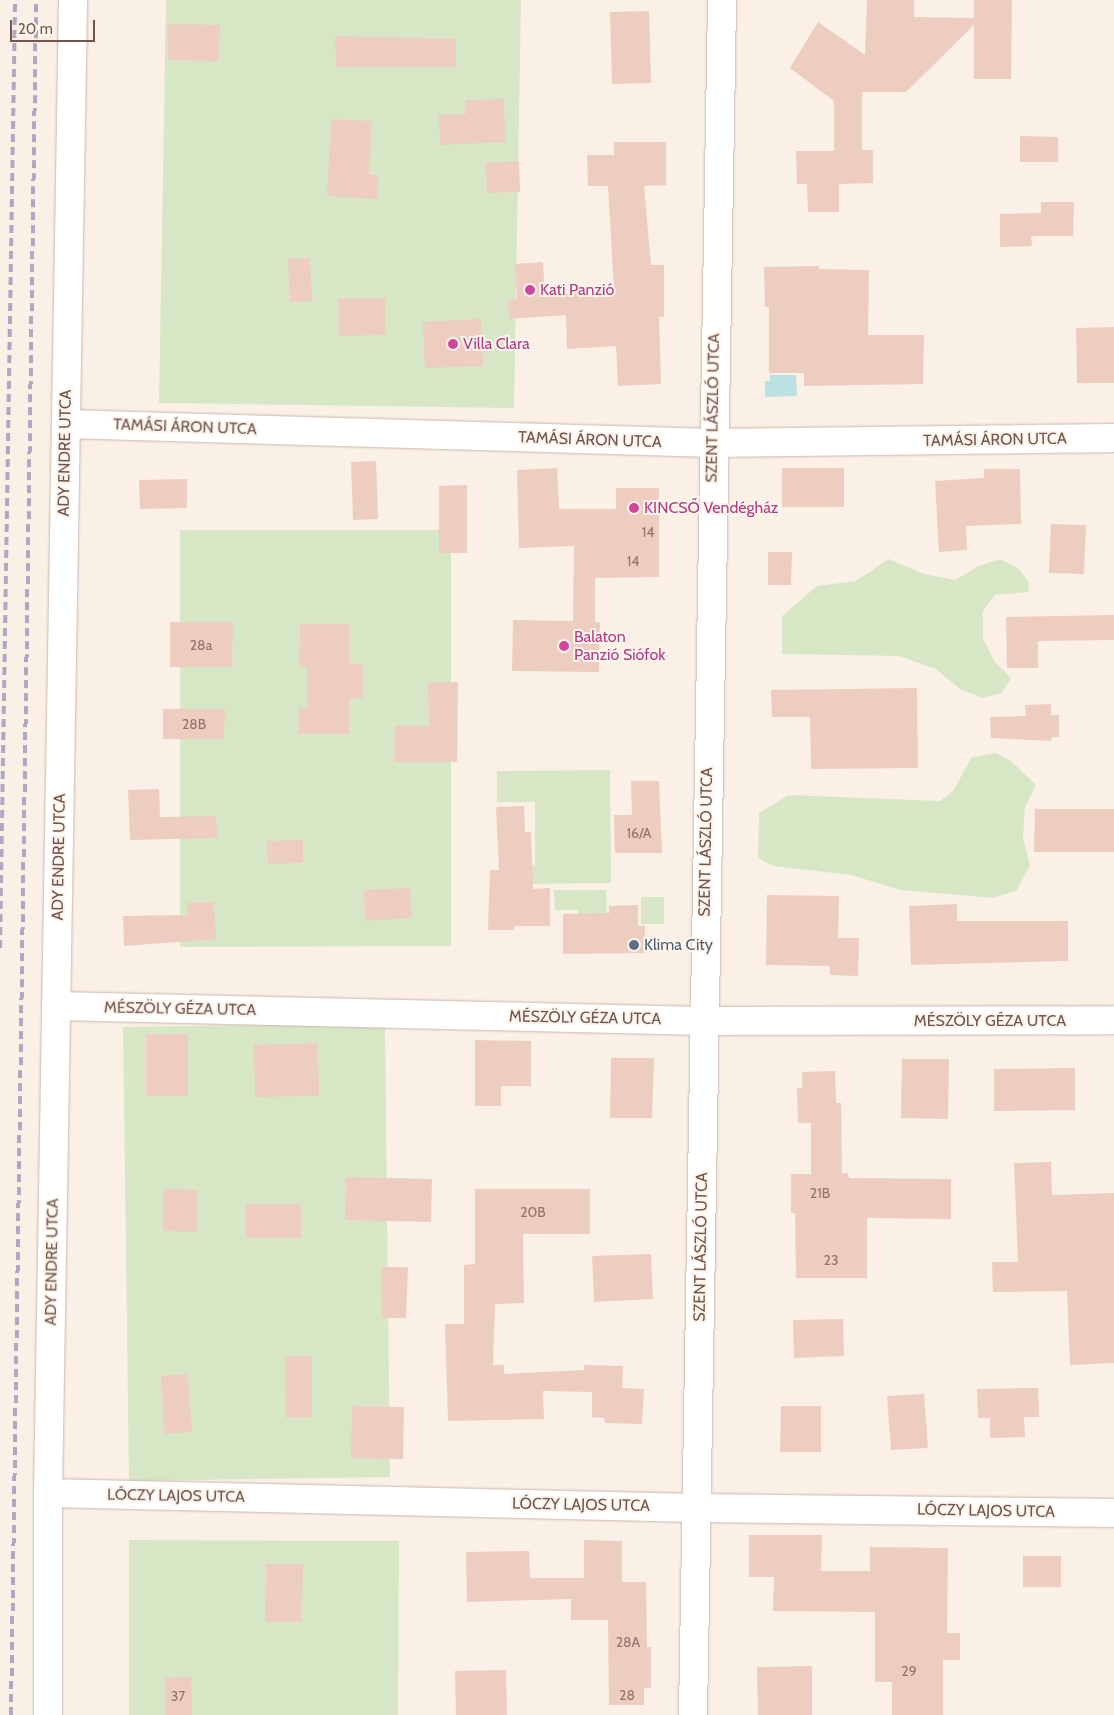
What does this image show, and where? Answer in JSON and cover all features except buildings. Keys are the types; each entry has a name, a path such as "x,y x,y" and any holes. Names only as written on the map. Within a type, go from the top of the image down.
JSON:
{"street":[{"name":"ADY ENDRE UTCA","path":"48,1715 48,1493 72,0"},
{"name":"SZENT LÁSZLÓ UTCA","path":"693,1715 698,1508 703,1021 722,0"},
{"name":"TAMÁSI ÁRON UTCA","path":"66,424 713,443 1114,438"},
{"name":"MÉSZÖLY GÉZA UTCA","path":"56,1006 703,1021 1114,1020"},
{"name":"LÓCZY LAJOS UTCA","path":"48,1493 698,1508 1114,1513"}],"green space":[{"path":"166,0 521,0 514,408 159,403"},
{"path":"180,530 451,530 451,946 180,947"},
{"path":"889,559 924,574 955,580 979,566 1000,559 1018,568 1029,582 1028,592 995,595 983,611 983,639 995,662 1011,678 1002,693 982,698 960,689 936,669 899,656 782,654 782,616 817,586 856,581"},
{"path":"996,753 1011,761 1036,785 1025,807 1023,838 1030,865 1017,890 994,898 901,890 851,875 773,866 758,858 759,813 789,795 940,801 953,791 972,757"},
{"path":"610,770 611,883 529,884 529,865 535,865 535,802 497,802 497,771"},
{"path":"554,890 606,890 607,924 578,924 578,910 555,910"},
{"path":"641,897 664,897 664,924 641,924"},
{"path":"385,1023 390,1477 129,1481 123,1027"},
{"path":"129,1540 399,1541 398,1715 129,1715"}],"water":[{"path":"770,375 796,375 797,396 765,397 765,381 770,381"}],"railway":[{"path":"0,948 15,0"},
{"path":"11,1715 36,0"}],"place":[{"name":"Kati Panzió","path":"530,290"},
{"name":"Villa Clara","path":"453,344"},
{"name":"KINCSŐ Vendégház","path":"634,508"},
{"name":"Balaton Panzió Siófok","path":"564,646"},
{"name":"Klima City","path":"634,945"}]}
